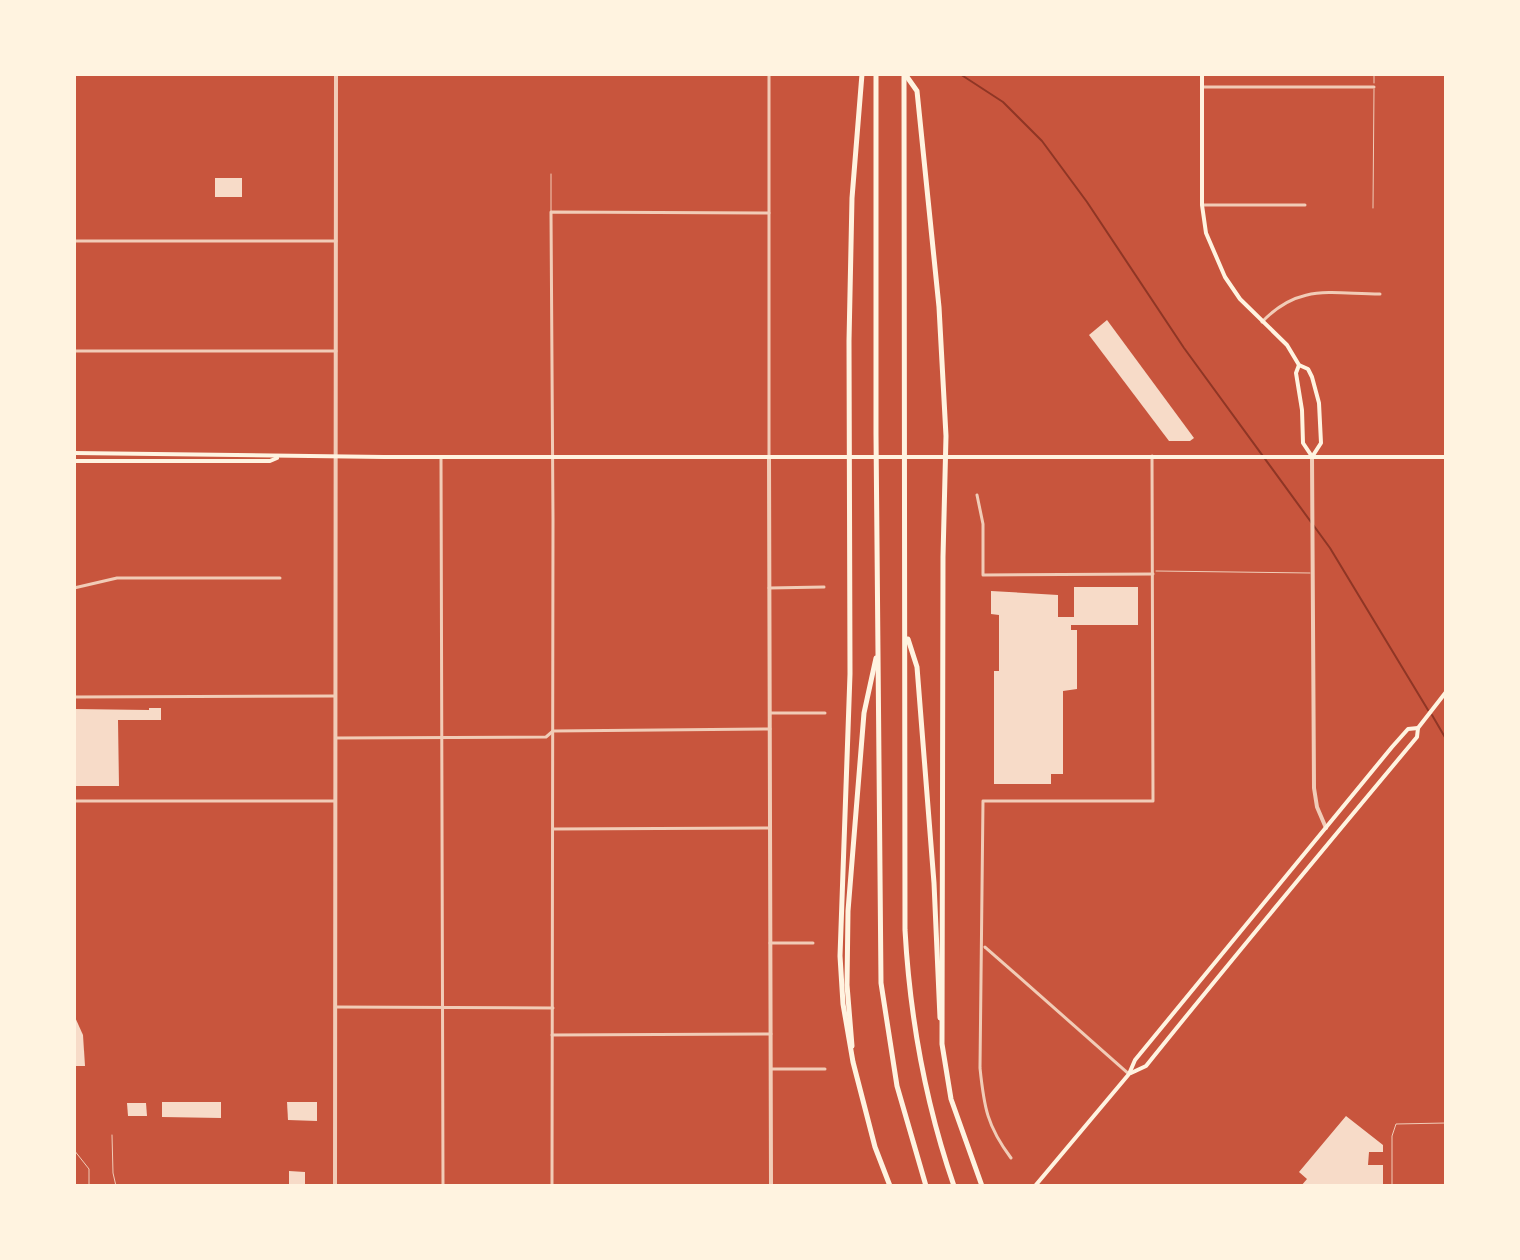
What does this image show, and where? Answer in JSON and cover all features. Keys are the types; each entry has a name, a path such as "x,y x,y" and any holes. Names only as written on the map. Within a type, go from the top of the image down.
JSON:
{"highway":[{"path":"862,74 852,198 850,674 840,956 843,1004 853,1062 875,1147 890,1186"},
{"path":"876,74 881,983 897,1086 926,1186"},
{"path":"905,74 905,930 908,983 922,1078 954,1186"},
{"path":"905,74 917,91 939,307 946,436 943,1055 951,1099 982,1186"},
{"path":"907,634 917,667 934,883 937,1009 942,1027"},
{"path":"853,1062 847,985 848,911 864,713 878,650"}],"main road":[{"path":"1202,74 1202,205 1206,233 1225,277 1240,299 1287,345 1299,365 1308,369 1312,377 1319,403 1321,443 1312,457"},
{"path":"1299,365 1296,373 1303,443 1312,457"},
{"path":"74,453 270,454 279,457 1446,457"},
{"path":"74,461 270,461 279,457"},
{"path":"1129,1074 1146,1066 1417,737 1418,728 1446,692"},
{"path":"1035,1186 1129,1074 1135,1060 1213,963 1408,729 1418,728"}],"street":[{"path":"335,1186 336,74"},
{"path":"769,74 771,1186"},
{"path":"1202,87 1374,87"},
{"path":"1202,205 1305,205"},
{"path":"552,1186 551,212 769,213"},
{"path":"74,241 336,241"},
{"path":"1262,322 1284,302 1305,294 1380,294"},
{"path":"74,351 336,351"},
{"path":"1011,1158 993,1134 984,1109 980,1068 983,801 1153,801 1152,456"},
{"path":"441,457 443,1186"},
{"path":"1312,457 1314,788 1317,807 1326,828"},
{"path":"977,495 983,524 983,575 1153,573"},
{"path":"74,588 117,578 280,578"},
{"path":"769,588 824,587"},
{"path":"74,697 335,696"},
{"path":"770,713 825,713"},
{"path":"334,738 546,737 553,731 770,729"},
{"path":"74,801 334,801"},
{"path":"553,829 770,828"},
{"path":"770,943 813,943"},
{"path":"983,946 1129,1074"},
{"path":"334,1007 553,1008"},
{"path":"552,1035 771,1034"},
{"path":"771,1069 825,1069"}],"lane":[{"path":"1373,208 1374,74"},
{"path":"551,174 551,212"},
{"path":"1153,573 1313,573"},
{"path":"1392,1186 1392,1136 1396,1124 1446,1123"},
{"path":"112,1135 116,1186"},
{"path":"74,1150 89,1169 89,1186"}],"building":[{"path":"215,178 242,178 242,197 215,197"},
{"path":"1107,320 1194,438 1190,441 1169,441 1089,335"},
{"path":"1074,587 1138,587 1138,625 1071,625 1071,630 1077,630 1077,689 1063,691 1063,774 1051,774 1051,784 994,784 994,671 999,671 999,615 991,614 991,591 1058,595 1058,617 1074,617"},
{"path":"161,708 161,720 118,720 119,786 74,786 74,709"},
{"path":"74,1015 83,1035 85,1066 74,1066"},
{"path":"162,1102 221,1102 221,1118 162,1117"},
{"path":"287,1102 317,1102 317,1121 288,1120"},
{"path":"127,1103 146,1103 147,1116 128,1116"},
{"path":"1346,1116 1383,1145 1383,1152 1369,1152 1368,1165 1383,1165 1383,1186 1301,1186 1307,1179 1299,1172"},
{"path":"289,1171 305,1172 305,1186 289,1186"}],"waterway":[{"path":"960,74 1003,102 1042,141 1087,202 1184,348 1330,548 1428,710"},
{"path":"1432,715 1446,739"}]}
